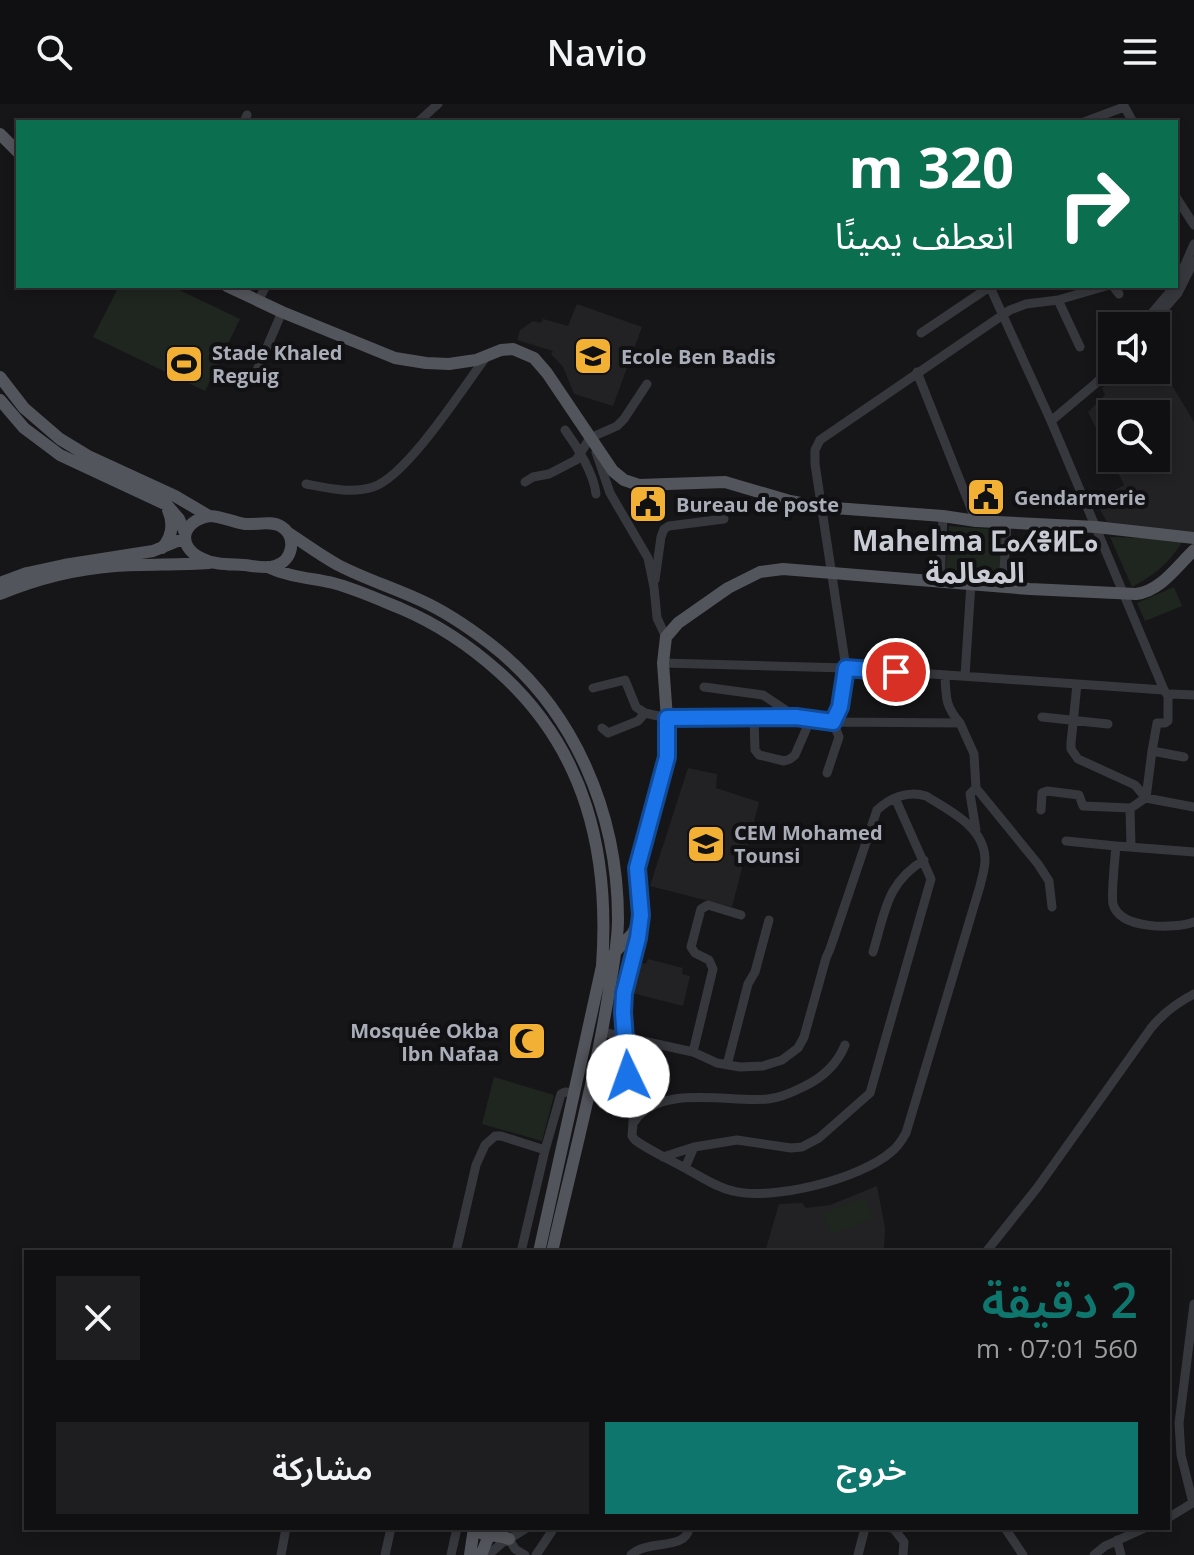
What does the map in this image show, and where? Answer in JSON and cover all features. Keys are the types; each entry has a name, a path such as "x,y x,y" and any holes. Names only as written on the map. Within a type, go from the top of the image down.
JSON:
{"main road":[{"path":"0,134 16,150"},
{"path":"231,288 395,358 442,365 464,363 513,349 534,358 613,471 631,483 725,482 821,507 976,521 1096,527 1194,538"},
{"path":"0,377 24,408 60,439 88,456 175,496 209,516 246,524 275,524 337,564"},
{"path":"0,400 24,428 60,455 161,501 176,514 193,553 213,563"},
{"path":"161,501 169,512 172,525 169,538 161,548"},
{"path":"0,594 25,584 161,548 185,535 191,522 209,516"},
{"path":"268,567 282,563 289,556 291,546 287,532"},
{"path":"602,966 633,933 640,918 637,868 667,757 663,663 666,637 678,623 728,588 760,572 783,569 940,582 1144,593 1156,587 1194,550"},
{"path":"296,577 290,570 290,564 293,557 300,553 337,564 424,602 471,629 513,663 549,704 578,749 600,799 613,852 619,922 602,1032 552,1250"},
{"path":"0,583 27,573 112,562 268,567 296,577 341,585 432,624 475,652 505,677 546,723 584,795 598,849 604,926 602,966 539,1250"},
{"path":"619,922 631,925 640,918"},
{"path":"470,1555 474,1530"},
{"path":"481,1555 490,1531 509,1539"}],"street":[{"path":"420,120 438,104"},
{"path":"1089,120 1124,106"},
{"path":"1180,213 1194,225"},
{"path":"1178,280 1194,244"},
{"path":"1161,312 1178,293 1194,261"},
{"path":"258,301 265,288"},
{"path":"921,333 988,288"},
{"path":"992,288 1166,693 1168,721 1156,724 1146,798"},
{"path":"1153,312 1173,288"},
{"path":"827,773 839,737 833,722 840,707 846,668 821,507 815,450 820,440 1010,310 1026,304 1058,300 1083,289"},
{"path":"1058,300 1080,347"},
{"path":"255,375 282,312"},
{"path":"306,484 357,490 373,488 387,481 425,440 486,357"},
{"path":"917,372 976,521"},
{"path":"1088,389 1098,373"},
{"path":"1051,421 1098,379"},
{"path":"525,482 576,460 590,438 617,426 624,419 647,384"},
{"path":"565,430 575,443 595,485 596,494"},
{"path":"590,438 610,493 648,558 657,618 666,637"},
{"path":"940,582 943,516"},
{"path":"654,587 664,529 724,519"},
{"path":"1003,586 1007,522"},
{"path":"965,676 971,583"},
{"path":"663,663 846,668 1194,695"},
{"path":"945,675 946,702 974,754 976,788 1049,881 1052,907"},
{"path":"593,688 625,680 636,707 645,713 667,718 796,717 833,722 960,723"},
{"path":"1077,684 1071,743 1074,755 1135,785 1146,798"},
{"path":"704,687 763,695 796,717"},
{"path":"602,728 608,733 638,721 645,713"},
{"path":"1042,717 1108,724"},
{"path":"754,718 755,750 759,755 784,761 795,755 811,718"},
{"path":"1152,751 1184,757"},
{"path":"640,918 624,993 623,1013 634,1108 632,1136 635,1140 714,1184 738,1193 808,1188 844,1177 891,1153 910,1122 980,886 985,858 970,794 976,788"},
{"path":"1041,810 1042,793 1047,791 1079,795 1083,806 1130,808 1146,798 1194,807"},
{"path":"602,1032 693,1052 727,1065 751,1067 782,1060 798,1048 804,1037 826,958 874,816 881,806 910,793 926,796 964,821 977,834"},
{"path":"663,1157 694,1147 737,1140 802,1147 819,1138 865,1098 873,1085 931,879 895,798"},
{"path":"1130,808 1131,846"},
{"path":"1066,841 1194,852"},
{"path":"1116,846 1113,904 1120,915 1131,923 1152,926 1185,926 1194,922"},
{"path":"873,952 894,886 905,873 924,860"},
{"path":"693,1052 713,969 709,960 695,953 691,947 701,909 708,905 741,915"},
{"path":"727,1065 769,920"},
{"path":"988,1250 1037,1188 1145,1036 1165,1012 1194,994"},
{"path":"634,1123 647,1108 667,1102 699,1097 758,1100 786,1095 811,1084 824,1074 835,1064 845,1045"},
{"path":"521,1250 561,1094 575,1093"},
{"path":"456,1250 476,1165 490,1139 501,1136 545,1150"},
{"path":"685,1168 694,1147"},
{"path":"1170,1517 1194,1501 1181,1455 1179,1423 1194,1304"},
{"path":"281,1555 286,1530"},
{"path":"385,1555 391,1530"},
{"path":"451,1555 457,1530"},
{"path":"488,1555 524,1530"},
{"path":"536,1555 553,1530"},
{"path":"631,1555 639,1549 683,1540 689,1530"},
{"path":"858,1555 864,1530"},
{"path":"895,1530 904,1542 903,1555"},
{"path":"1006,1530 1023,1555"},
{"path":"1094,1555 1140,1530"},
{"path":"509,1539 515,1549 525,1555"},
{"path":"1117,1540 1121,1555"}],"shaded area":[{"name":"Stade Khaled Reguig","path":"118,288 175,288 240,319 205,391 93,337"},
{"name":"Ecole Ben Badis","path":"577,304 642,327 613,406 574,394 563,367 551,354 553,351 517,340 520,330 533,321 541,323 543,319 568,326"},
{"path":"1170,382 1194,422 1194,534 1107,522 1095,501 1124,485 1118,472 1170,472 1170,400 1100,400 1105,395 1102,388 1107,384"},
{"path":"1098,402 1098,432 1088,412"},
{"path":"949,526 1003,530 999,583 945,578"},
{"path":"1110,537 1180,539 1181,544 1160,569 1132,587"},
{"path":"1174,587 1182,606 1145,621 1137,603"},
{"name":"CEM Mohamed Tounsi","path":"688,768 717,774 716,788 759,802 732,907 650,886"},
{"path":"648,959 683,968 682,974 690,976 683,1006 628,992 635,961 646,964"},
{"path":"494,1077 554,1095 542,1141 482,1124"},
{"path":"877,1186 885,1228 884,1250 766,1250 779,1204 802,1203 806,1208 830,1205"},
{"path":"864,1197 874,1218 832,1235 823,1214"}],"place":[{"name":"Ecole Ben Badis","path":"593,356"},
{"name":"Stade Khaled Reguig","path":"184,364"},
{"name":"Gendarmerie","path":"986,497"},
{"name":"Bureau de poste","path":"648,504"},
{"name":"CEM Mohamed Tounsi","path":"706,844"},
{"name":"Mosquée Okba Ibn Nafaa","path":"527,1041"}],"district":[{"name":"Mahelma ⵎⴰⵃⴻⵍⵎⴰ المعالمة","path":"975,556"}],"route":[{"path":"628,1076 623,1013 624,993 641,915 637,868 667,757 667,718 796,717 833,722 840,707 846,668 896,672"}]}
